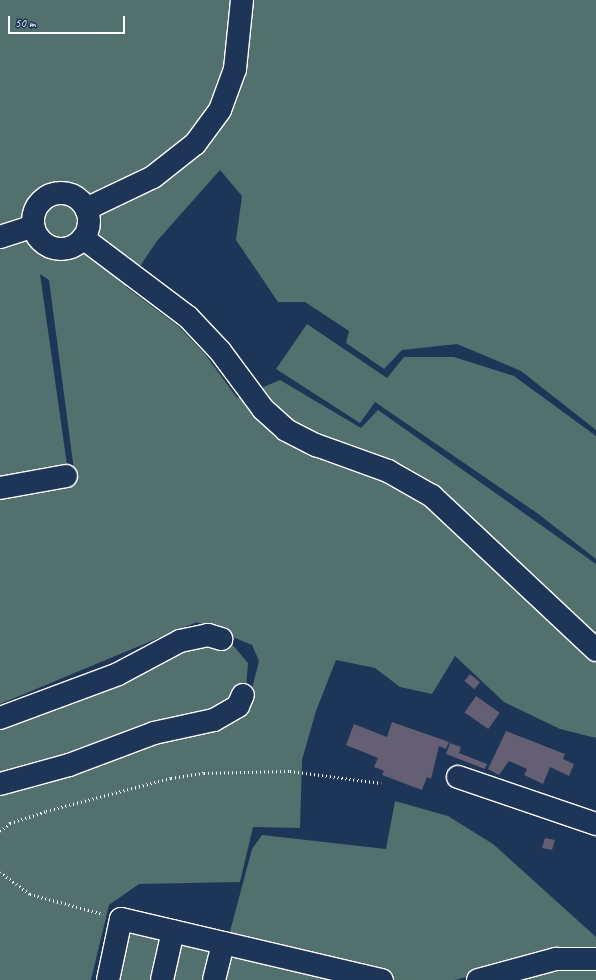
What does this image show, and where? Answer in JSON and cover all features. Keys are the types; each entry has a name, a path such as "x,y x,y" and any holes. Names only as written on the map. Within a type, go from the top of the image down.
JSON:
{"street":[{"path":"86,209 153,177 195,144 220,110 235,69 242,0"},
{"path":"66,193 86,209 89,224 83,238 70,247 54,248 41,240 33,226 36,208 48,196 66,193"},
{"path":"0,237 33,226"},
{"path":"83,238 188,317 220,351 263,409 286,430 316,445 388,471 432,496 596,650"},
{"path":"0,488 66,476"},
{"path":"0,718 124,671 180,642 208,635 221,639"},
{"path":"0,784 69,766 154,733 214,720 238,706 244,695"},
{"path":"458,777 596,824"},
{"path":"108,980 121,919 382,980"},
{"path":"162,980 173,931"},
{"path":"214,980 223,943"},
{"path":"478,980 556,959 596,959"}],"path":[{"path":"0,831 10,823 46,811 171,778 204,773 290,771 381,784"},
{"path":"0,872 30,894 121,919"}],"green space":[{"path":"0,0 596,0 596,430 521,371 457,344 402,350 384,369 346,343 349,331 305,302 278,302 236,240 242,196 220,170 157,241 126,287 177,325 205,354 237,398 280,380 361,428 378,410 596,564 596,738 560,729 504,702 455,656 432,694 400,687 375,668 336,660 316,711 302,760 300,828 253,827 240,882 139,884 109,905 91,980 0,980 0,791 152,740 200,735 225,723 247,708 259,661 252,645 197,622 0,704 0,499 75,478 49,280 40,274 69,479 0,492"},
{"path":"307,324 387,378 404,357 454,357 514,376 596,436 596,559 537,513 375,402 360,423 276,369"},
{"path":"226,637 248,663 245,699 0,787 0,714 110,673"},
{"path":"395,801 448,816 493,844 596,937 596,953 553,955 455,980 104,980 119,913 228,939 252,849 262,835 386,849"},
{"path":"596,964 596,980 502,980 554,967"}],"building":[{"path":"470,674 480,682 474,689 464,681"},
{"path":"476,696 500,713 488,729 465,712"},
{"path":"392,722 449,742 446,749 439,746 431,779 427,777 422,790 382,775 384,771 374,767 378,758 346,745 354,724 387,737"},
{"path":"506,731 565,754 563,759 574,764 569,776 550,767 543,784 524,775 527,769 509,761 499,775 488,769"},
{"path":"450,743 461,747 459,753 487,764 485,769 446,754"},
{"path":"545,838 555,840 552,850 542,848"}]}
